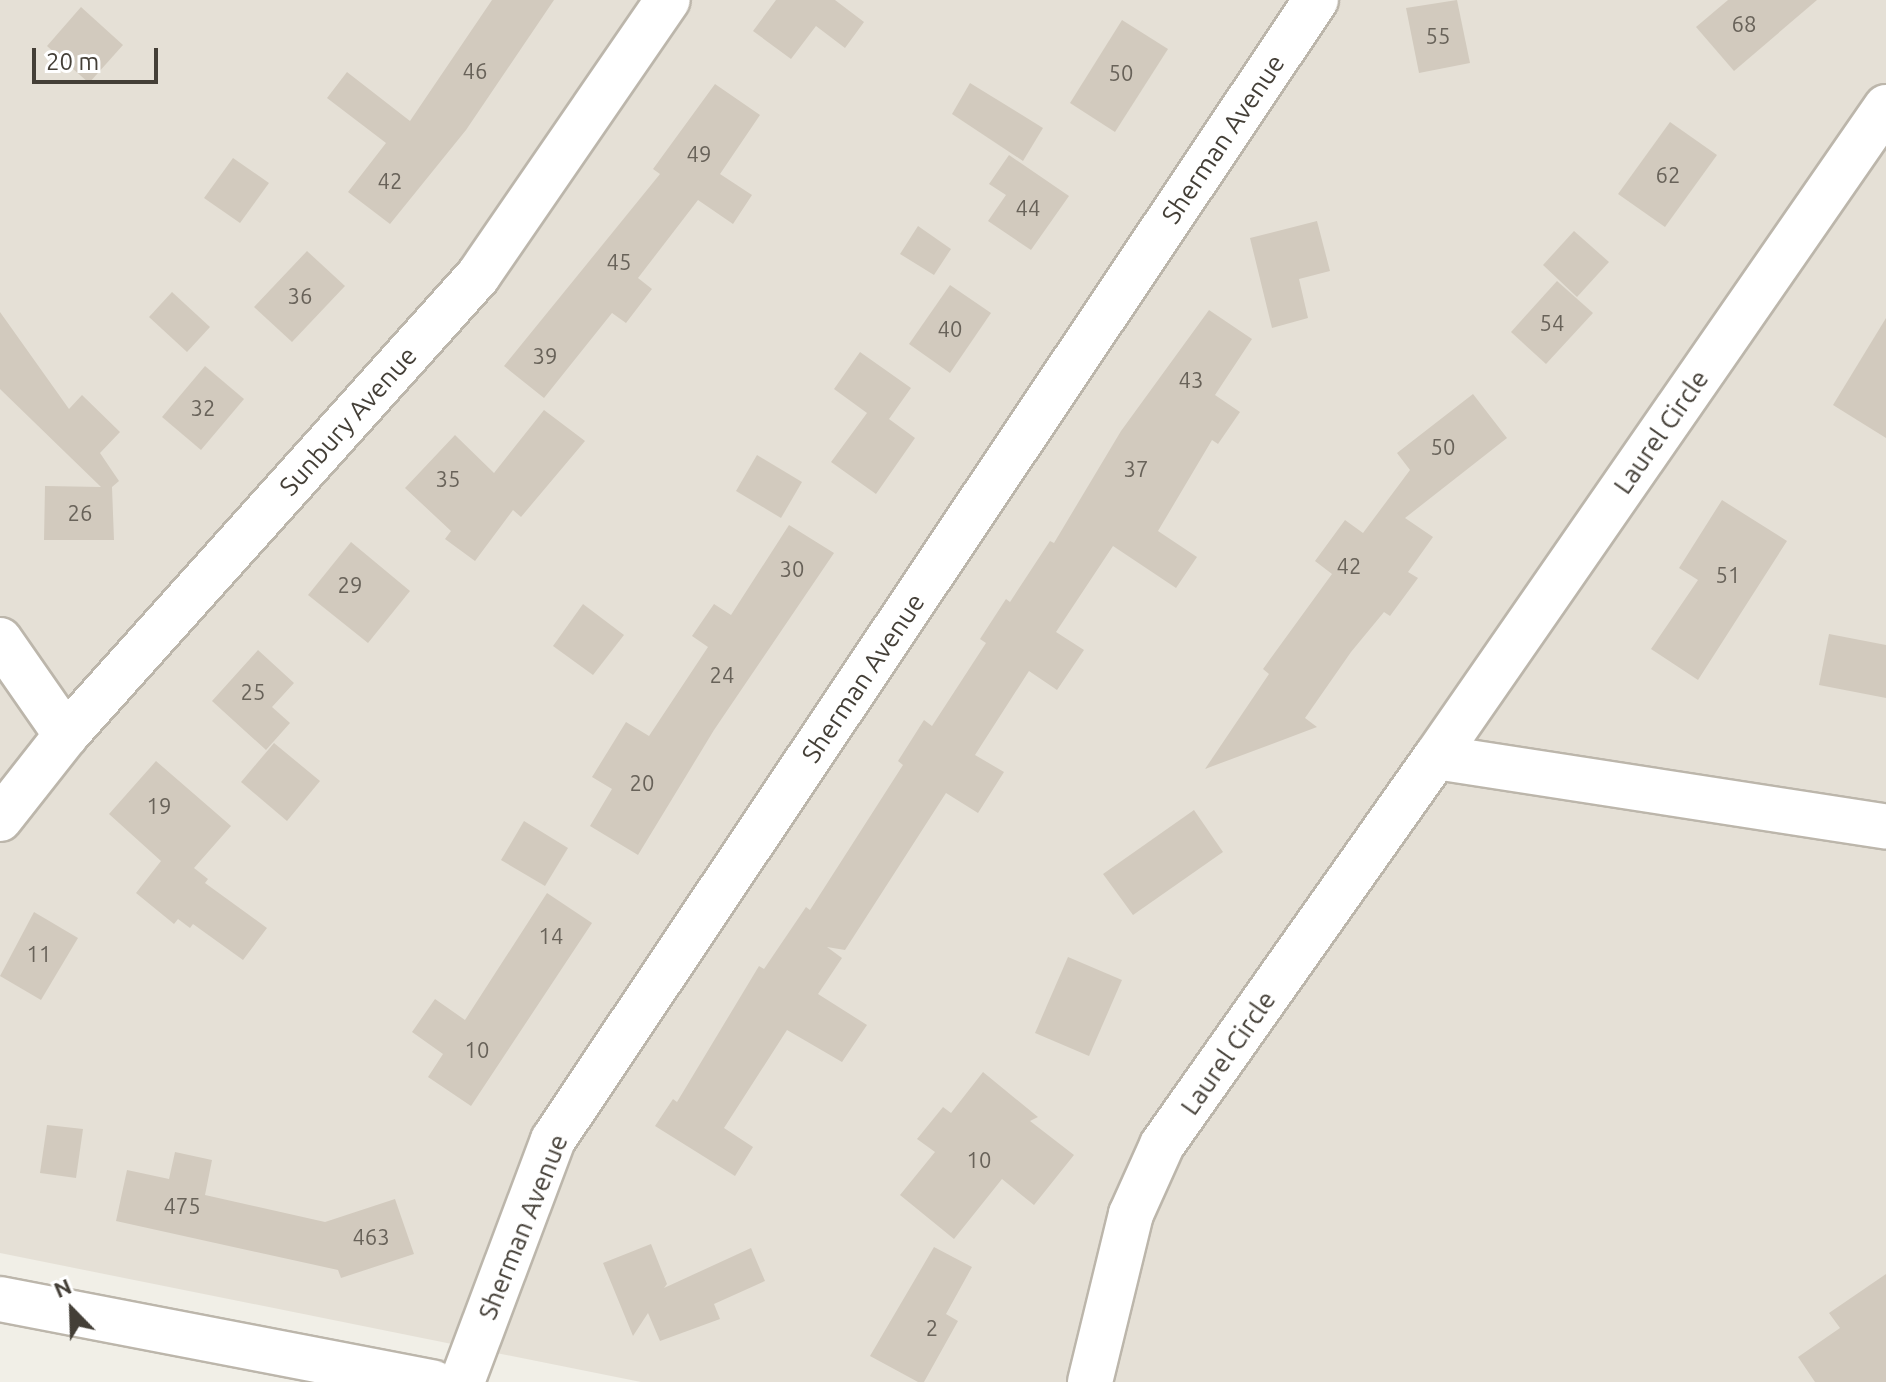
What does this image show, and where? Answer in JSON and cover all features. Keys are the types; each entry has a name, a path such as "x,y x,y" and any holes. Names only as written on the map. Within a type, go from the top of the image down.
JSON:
{"street":[{"name":"Sunbury Avenue","path":"0,819 66,735 478,276 668,0"},
{"name":"Sherman Avenue","path":"462,1382 553,1140 1316,0"},
{"name":"Laurel Circle","path":"1090,1382 1131,1214 1162,1145 1436,757 1886,107"},
{"path":"0,640 66,735"},
{"path":"1436,757 1886,827"},
{"path":"0,1299 433,1382"}],"shaded area":[{"path":"0,0 1886,0 1886,1382 641,1382 0,1253"}],"building":[{"path":"492,0 554,0 466,130 390,224 348,192 386,143 327,98 347,72 410,121"},
{"path":"776,0 835,0 864,22 845,48 816,26 791,59 753,31"},
{"path":"1457,0 1470,63 1419,73 1406,8"},
{"path":"1728,0 1817,0 1734,71 1696,27"},
{"path":"81,7 123,45 89,83 47,46"},
{"path":"1122,20 1168,49 1115,132 1070,103"},
{"path":"970,83 1043,128 1023,161 952,114"},
{"path":"715,84 760,115 720,174 752,195 733,224 698,200 638,278 652,289 626,323 612,313 544,398 504,366 660,174 653,169"},
{"path":"1670,122 1717,155 1665,227 1618,194"},
{"path":"1009,155 1069,196 1031,250 988,221 1006,195 989,184"},
{"path":"233,158 269,183 240,223 204,198"},
{"path":"1317,221 1330,271 1299,279 1308,318 1272,328 1250,238"},
{"path":"918,226 951,249 934,275 900,254"},
{"path":"1574,231 1609,262 1577,297 1543,265"},
{"path":"307,251 345,286 292,342 254,307"},
{"path":"1557,281 1593,313 1546,364 1511,332"},
{"path":"950,285 991,313 950,373 909,344"},
{"path":"172,292 210,327 187,352 149,317"},
{"path":"1209,310 1252,339 1215,395 1240,412 1218,444 1212,440 1158,531 1197,557 1176,588 1113,546 1056,632 1084,650 1057,690 1029,671 975,755 1004,772 978,813 946,793 845,950 827,947 842,958 818,994 867,1025 842,1062 787,1030 724,1128 753,1147 735,1176 655,1126 673,1099 677,1102 759,966 764,969 806,907 810,910 903,765 898,761 924,720 932,726 986,643 980,639 1006,599 1010,602 1050,541 1054,543 1121,431"},
{"path":"0,312 69,409 82,395 120,432 100,453 119,481 112,487 114,540 44,540 45,486 101,487 0,389"},
{"path":"1886,318 1886,438 1833,405"},
{"path":"860,352 911,388 889,419 915,438 876,494 831,462 867,413 834,389"},
{"path":"205,366 244,399 201,450 162,417"},
{"path":"1473,394 1507,438 1405,518 1433,537 1408,572 1418,578 1390,616 1384,612 1351,652 1305,718 1317,727 1205,769 1269,674 1263,669 1332,574 1315,561 1345,520 1363,533 1410,470 1397,453"},
{"path":"544,410 585,441 521,517 513,510 475,561 445,539 451,531 405,488 455,435 494,473"},
{"path":"757,455 802,482 781,518 736,491"},
{"path":"1722,500 1787,541 1698,680 1651,649 1698,580 1679,568"},
{"path":"789,525 834,553 714,730 638,855 590,826 612,789 592,777 626,722 649,736 708,647 692,636 714,604 731,615"},
{"path":"351,542 410,591 368,643 308,595"},
{"path":"583,604 624,635 593,675 553,646"},
{"path":"1829,634 1886,645 1886,698 1819,685"},
{"path":"258,650 294,683 272,707 290,723 266,750 212,701"},
{"path":"274,743 320,781 287,821 241,782"},
{"path":"156,761 231,826 194,868 208,879 205,883 267,928 243,960 193,924 190,928 178,919 174,924 136,893 161,861 109,814"},
{"path":"1194,810 1223,852 1133,915 1103,874"},
{"path":"524,821 568,848 545,886 501,860"},
{"path":"547,893 592,923 471,1106 428,1077 443,1054 412,1032 435,999 465,1020"},
{"path":"34,912 78,938 41,1000 0,976"},
{"path":"1068,957 1122,980 1089,1056 1035,1033"},
{"path":"983,1072 1038,1117 1030,1121 1074,1155 1034,1205 1002,1179 954,1239 900,1195 935,1152 917,1139 943,1107 951,1113"},
{"path":"47,1125 83,1129 76,1178 40,1173"},
{"path":"175,1152 212,1160 205,1195 325,1222 395,1199 414,1254 341,1278 338,1270 116,1221 127,1170 169,1179"},
{"path":"651,1244 667,1284 664,1288 751,1248 765,1281 714,1304 720,1319 660,1341 648,1313 633,1336 603,1263"},
{"path":"934,1247 972,1267 946,1314 958,1321 924,1382 918,1382 870,1356"},
{"path":"1886,1274 1886,1382 1815,1382 1798,1357 1840,1328 1829,1313"}]}
